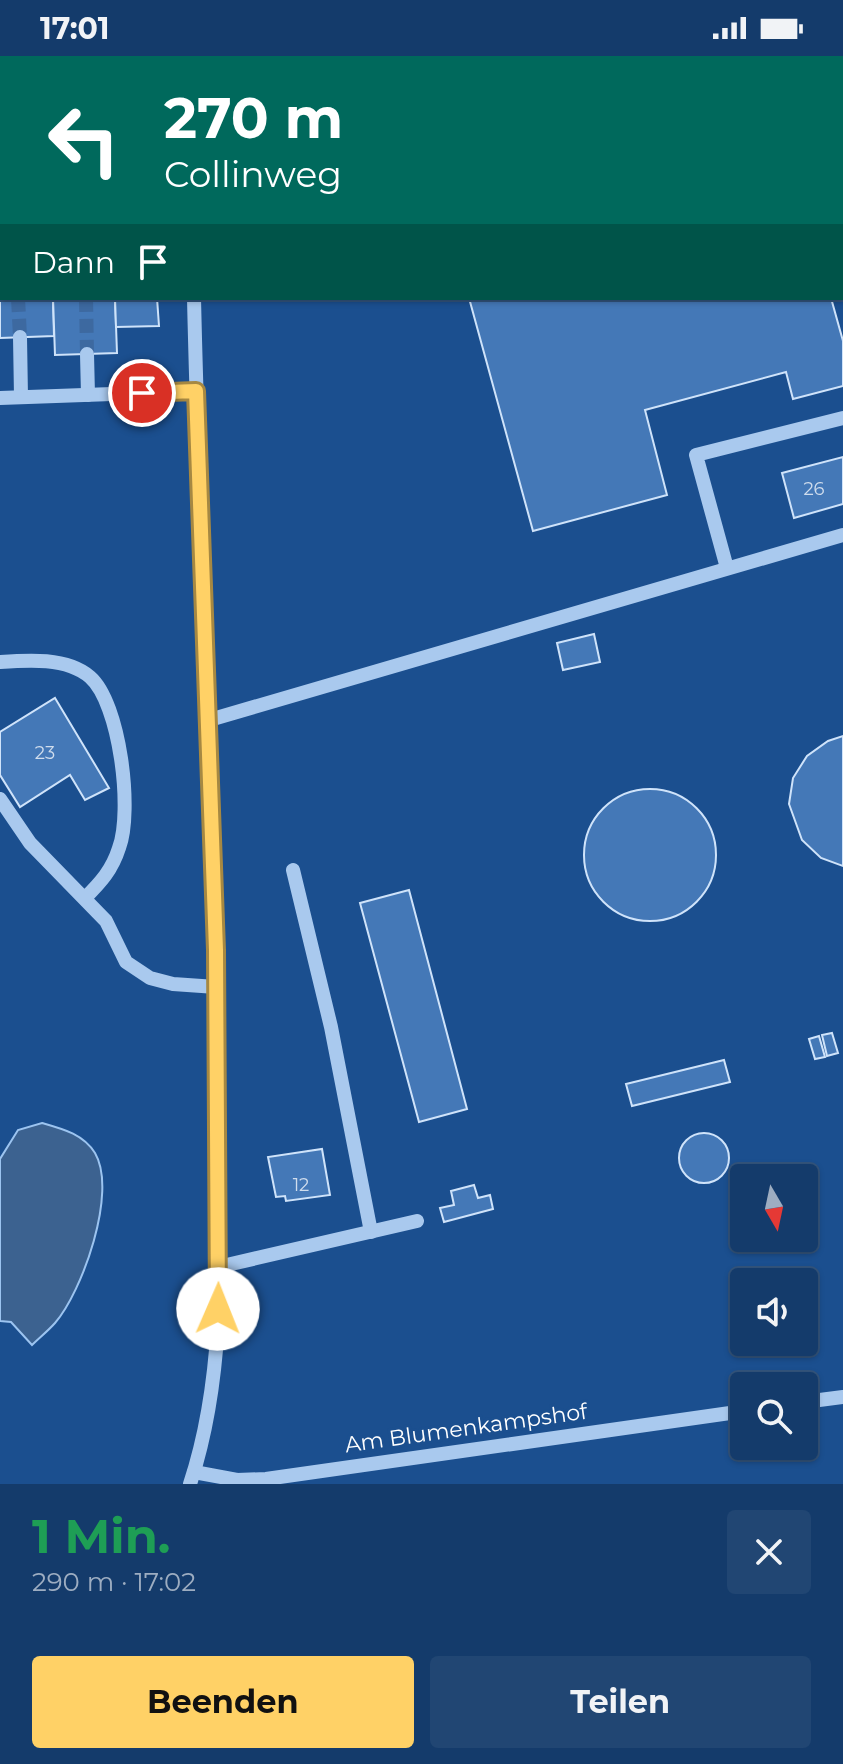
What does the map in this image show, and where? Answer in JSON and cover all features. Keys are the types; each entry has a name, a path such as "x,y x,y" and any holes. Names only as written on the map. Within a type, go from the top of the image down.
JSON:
{"street":[{"path":"192,1478 208,1417 215,1366 218,1267 216,987 194,300"},
{"path":"20,337 21,397"},
{"path":"87,354 88,395"},
{"path":"0,398 196,391"},
{"path":"727,568 696,455 843,418"},
{"path":"206,721 843,535"},
{"path":"0,662 31,659 63,665 89,675 107,699 119,735 123,794 121,844 107,877 85,898"},
{"path":"0,799 30,843 106,921 126,962 150,978 173,984 216,987"},
{"path":"293,870 331,1027 371,1232"},
{"path":"218,1267 417,1221"},
{"path":"818,1400 843,1397"},
{"name":"Am Blumenkampshof","path":"192,1478 266,1479 730,1413"}],"water":[{"path":"42,1123 85,1141 95,1153 101,1170 102,1192 94,1241 76,1289 55,1323 32,1345 11,1322 0,1321 0,1159 18,1130"}],"building":[{"path":"0,300 53,300 54,336 0,338"},
{"path":"53,300 115,300 117,353 55,355"},
{"path":"115,300 157,300 159,326 116,327"},
{"path":"470,300 832,300 843,341 843,386 793,399 786,372 645,410 667,495 533,531"},
{"path":"843,457 843,504 794,518 782,473"},
{"path":"594,634 600,662 563,670 557,643"},
{"path":"55,698 109,788 85,800 70,775 20,807 0,775 0,732"},
{"path":"843,736 843,866 821,858 802,840 789,804 793,778 807,756 828,741"},
{"path":"650,789 675,794 696,809 711,830 716,855 711,880 696,901 675,916 650,921 625,916 604,901 589,880 584,855 589,830 604,809 625,794"},
{"path":"409,890 467,1109 419,1122 360,903"},
{"path":"832,1033 838,1053 827,1056 822,1035"},
{"path":"819,1036 825,1057 815,1059 809,1039"},
{"path":"724,1060 730,1082 632,1106 626,1084"},
{"path":"704,1133 722,1140 729,1158 722,1176 704,1183 686,1176 679,1158 686,1140"},
{"path":"322,1149 330,1195 286,1201 285,1196 276,1197 268,1157"},
{"path":"474,1185 478,1198 490,1195 493,1209 444,1222 440,1208 454,1205 451,1191"}],"tunnel":[{"path":"18,300 20,337"},
{"path":"86,300 87,354"}],"route":[{"path":"142,393 196,391 216,950 218,1309"}]}
